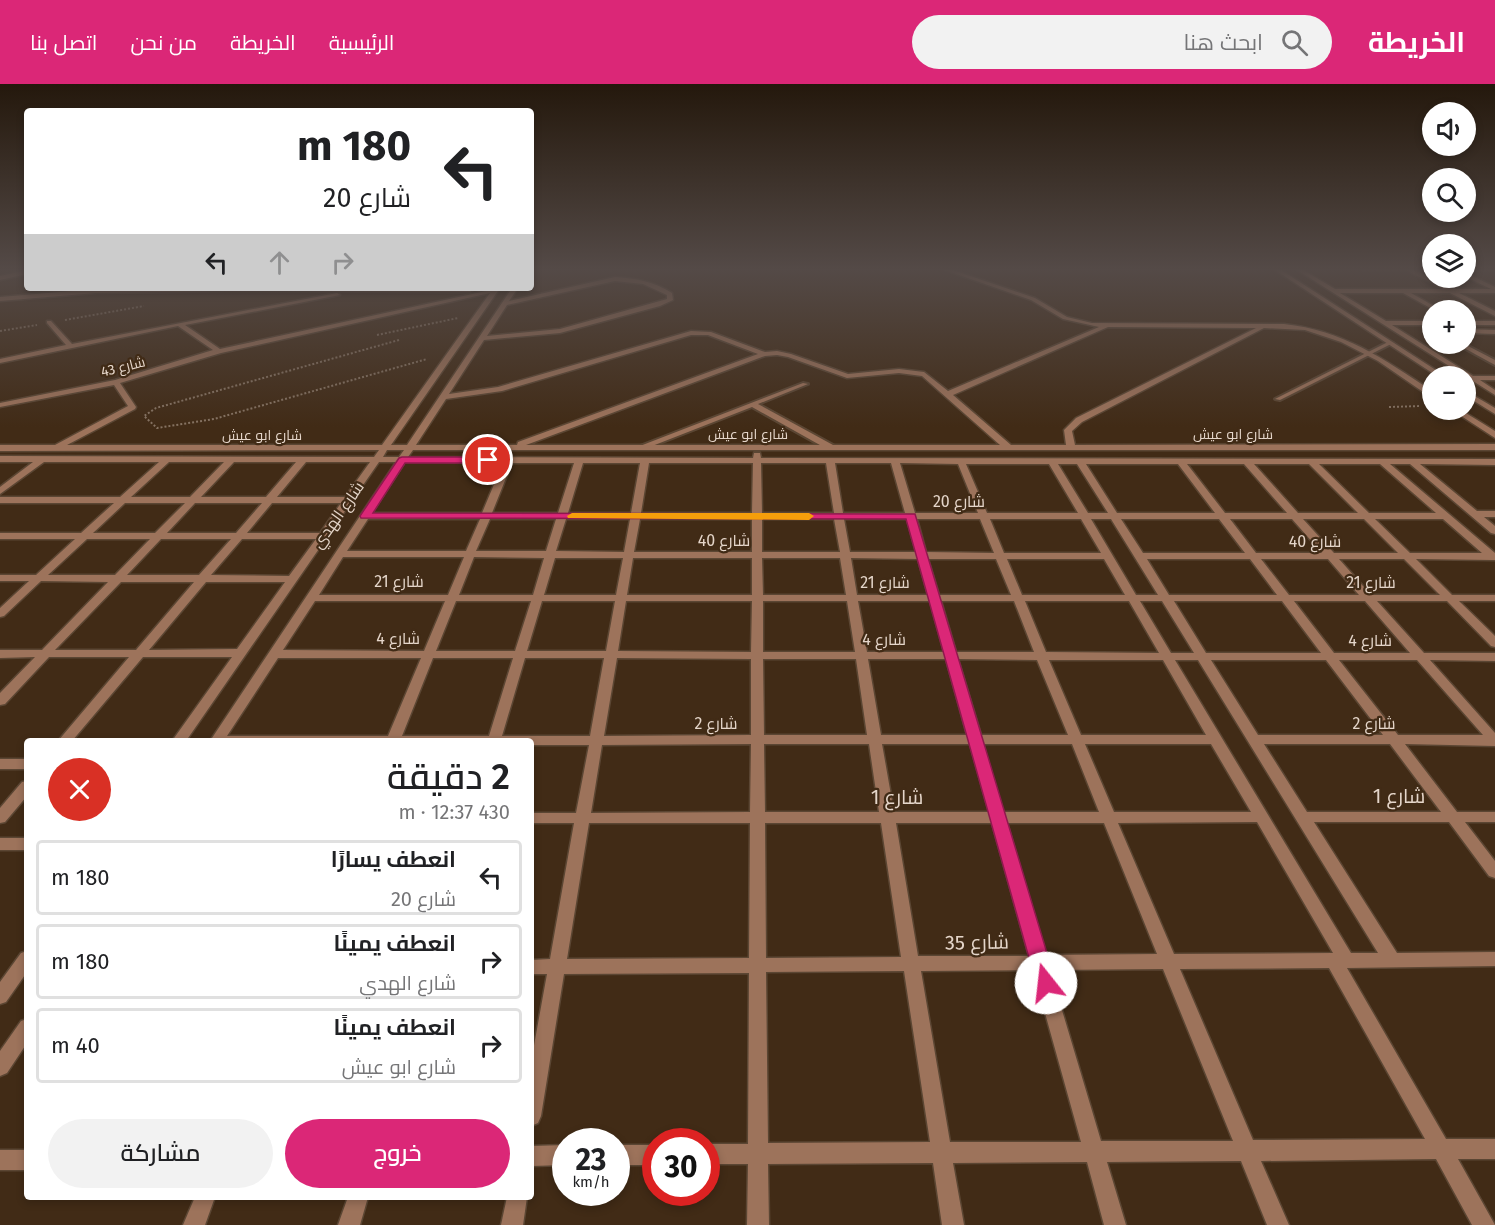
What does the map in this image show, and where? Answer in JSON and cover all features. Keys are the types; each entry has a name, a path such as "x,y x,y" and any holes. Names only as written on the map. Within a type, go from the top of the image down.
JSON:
{"street":[{"path":"0,361 194,321"},
{"name":"شارع 43","path":"4,404 116,382 219,351 352,321"},
{"name":"شارع الهدي","path":"181,738 474,321"},
{"name":"شارع الهدي","path":"219,738 494,321"},
{"path":"483,338 574,328 599,321"},
{"path":"1082,321 1107,326 1265,326 1313,329 1371,353 1422,387"},
{"path":"1357,321 1426,366"},
{"path":"1380,321 1449,366"},
{"path":"49,322 70,346"},
{"path":"1383,323 1422,323"},
{"path":"1476,324 1495,323"},
{"path":"179,324 219,351"},
{"path":"948,394 1107,326"},
{"path":"1071,447 1068,430 1079,420 1265,326"},
{"path":"1395,331 1422,331"},
{"path":"444,397 499,389 697,332 709,333 764,354"},
{"path":"1476,332 1495,332"},
{"path":"512,448 764,354 777,353 789,355 847,376 918,371 928,377 1008,447"},
{"path":"1476,378 1495,378"},
{"path":"0,491 56,448 129,410 132,407 116,382"},
{"path":"1476,382 1495,393"},
{"path":"0,394 4,404"},
{"path":"1476,400 1495,412"},
{"path":"1472,420 1495,435"},
{"name":"شارع ابو عيش","path":"0,448 512,448 644,453 830,454 1008,447 1495,447"},
{"path":"1036,447 1085,516 1262,817 1484,1225"},
{"path":"534,1099 629,555 644,453"},
{"name":"شارع ابو عيش","path":"0,459 579,460 644,453 830,454 895,461 1495,462"},
{"path":"757,454 758,1225"},
{"path":"830,454 838,516 953,1225"},
{"path":"0,614 167,459"},
{"path":"0,701 232,459"},
{"path":"68,738 303,460"},
{"path":"395,738 509,460"},
{"path":"496,738 579,460"},
{"path":"895,461 1115,1225"},
{"path":"961,461 1278,1225"},
{"path":"1080,461 1392,960"},
{"path":"1181,462 1495,872"},
{"path":"1247,462 1494,740"},
{"path":"1312,462 1495,643"},
{"path":"1382,462 1494,557"},
{"path":"1412,462 1495,531"},
{"path":"0,500 349,500"},
{"path":"1474,514 1495,514"},
{"name":"شارع 20","path":"365,516 1445,516"},
{"path":"0,536 324,536"},
{"name":"شارع 40","path":"340,554 1108,555"},
{"name":"شارع 40","path":"1139,556 1494,557"},
{"path":"0,578 293,579"},
{"name":"شارع 21","path":"311,598 1495,598"},
{"path":"0,654 241,653"},
{"name":"شارع 4","path":"274,654 1495,657"},
{"name":"شارع 2","path":"534,741 1216,739"},
{"name":"شارع 2","path":"1254,739 1494,740"},
{"path":"0,764 24,764"},
{"path":"0,818 24,790"},
{"name":"شارع 1","path":"534,818 1262,817"},
{"name":"شارع 1","path":"1302,817 1495,817"},
{"path":"0,844 24,844"},
{"name":"شارع 35","path":"534,967 1495,958"},
{"path":"3,989 24,962"},
{"path":"3,989 24,979"},
{"path":"0,1067 24,1031"},
{"path":"720,1154 1495,1149"},
{"path":"534,1155 552,1155"},
{"path":"0,1160 24,1160"},
{"path":"194,1225 204,1200"},
{"path":"349,1225 357,1200"},
{"path":"512,1225 516,1200"}],"lane":[{"path":"1278,399 1390,343"},
{"path":"1476,353 1495,363"},
{"path":"644,453 752,404 805,384"},
{"path":"752,404 830,454"}],"path":[{"path":"0,332 54,321"},
{"path":"376,334 442,321"},
{"path":"399,340 156,408 146,412 144,416 157,428 214,419 451,353"},
{"path":"1389,407 1422,406"}],"slow traffic":[{"path":"572,516 809,516"}],"route":[{"path":"488,460 402,460 365,516 911,516 1046,983"}]}
